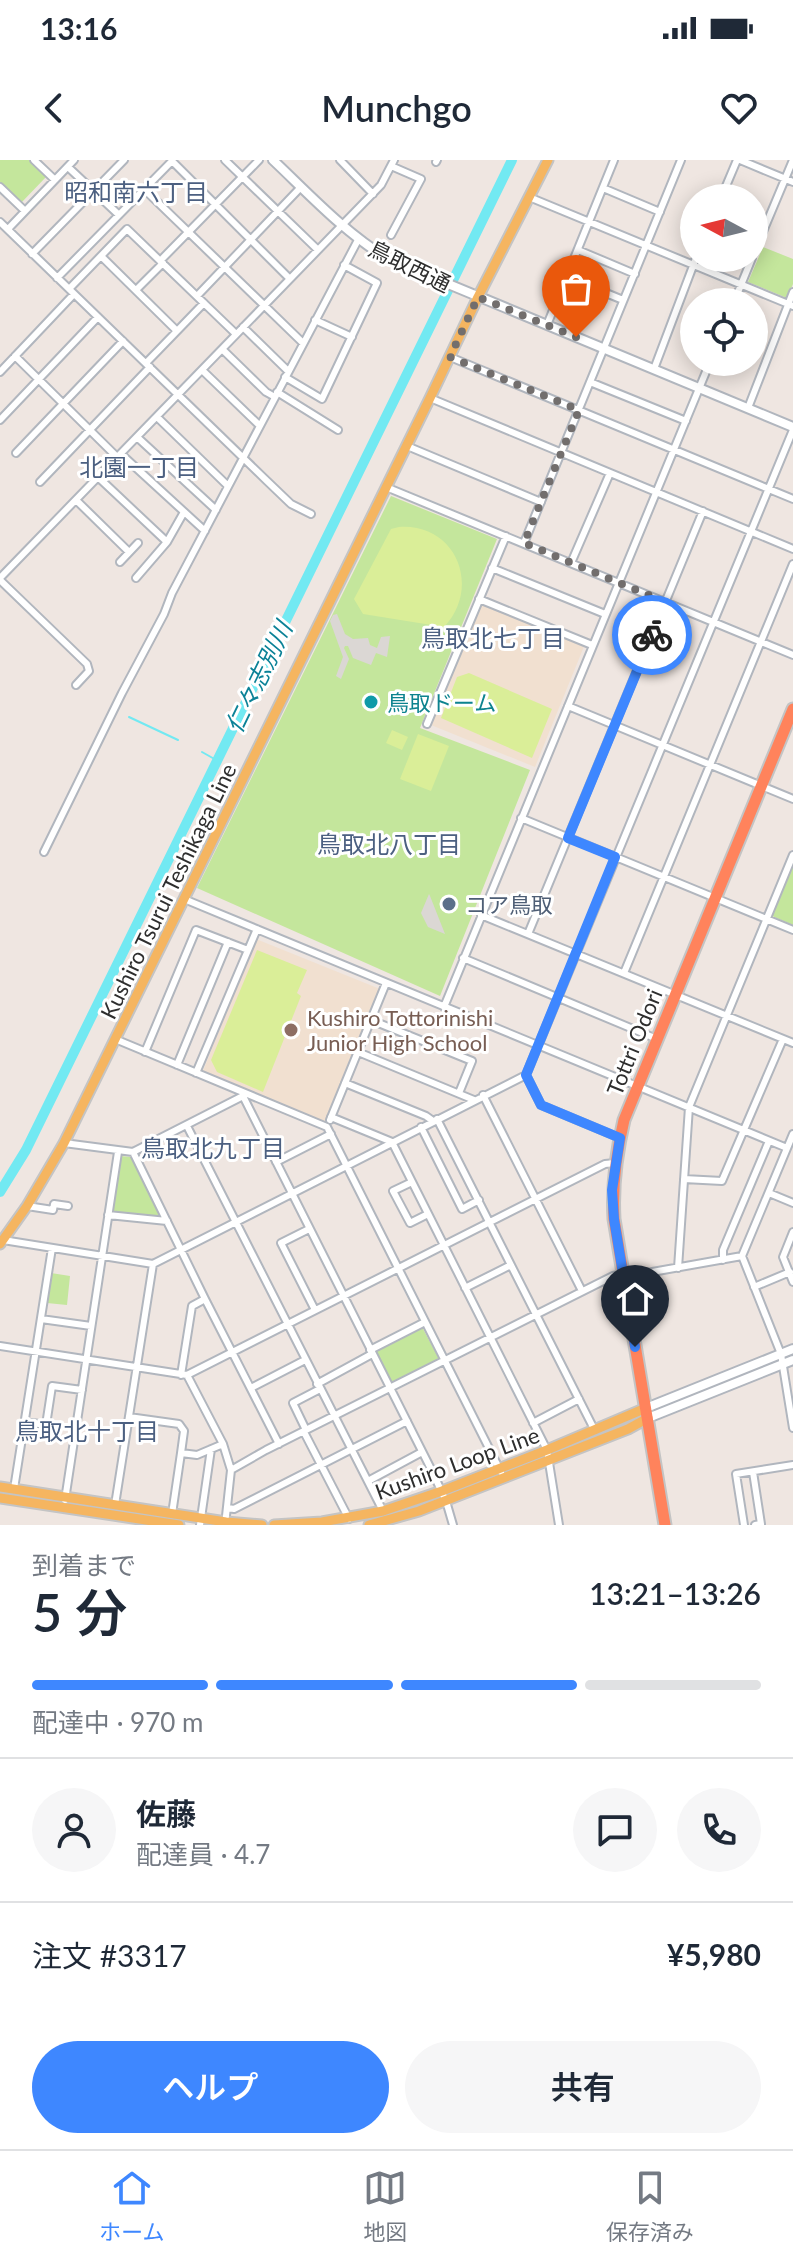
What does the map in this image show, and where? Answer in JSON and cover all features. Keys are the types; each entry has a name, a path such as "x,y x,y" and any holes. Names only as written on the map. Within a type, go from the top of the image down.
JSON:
{"highway":[{"name":"Tottri Odori","path":"665,1525 614,1219 612,1190 615,1163 624,1120 793,709"}],"main road":[{"name":"Kushiro Tsurui Teshikaga Line","path":"2,1242 64,1143 407,446 476,296 548,160"},
{"name":"Kushiro Loop Line","path":"547,1455 594,1429 647,1413"},
{"name":"Kushiro Loop Line","path":"369,1525 384,1516 547,1455 628,1429 647,1413"},
{"path":"0,1487 122,1521 179,1525"},
{"name":"Kushiro Loop Line","path":"274,1525 322,1524 384,1516 400,1521 444,1496"},
{"path":"0,1498 115,1505 201,1522 262,1525"}],"street":[{"path":"35,160 55,180"},
{"path":"8,229 74,160"},
{"path":"32,254 124,160"},
{"path":"57,278 172,160 290,279"},
{"path":"225,160 318,250"},
{"path":"136,290 259,160"},
{"name":"鳥取西通","path":"273,160 341,226 388,259 793,428"},
{"path":"340,160 373,194"},
{"path":"547,325 614,160"},
{"path":"524,543 681,160"},
{"path":"728,184 739,160 793,182"},
{"path":"768,220 793,160"},
{"path":"76,685 89,671 87,664 0,579 373,194 392,163 421,179 391,235"},
{"path":"68,167 119,215"},
{"path":"0,187 25,211"},
{"path":"197,296 301,187"},
{"path":"603,188 660,212"},
{"path":"144,189 303,343"},
{"path":"529,197 680,256"},
{"path":"0,222 291,504 311,514"},
{"path":"0,372 127,229 236,334"},
{"path":"44,852 172,593 358,240"},
{"path":"578,250 635,274"},
{"path":"101,256 177,331"},
{"path":"243,327 287,374 322,399 377,283 344,265"},
{"path":"654,369 691,272"},
{"path":"717,272 791,305"},
{"path":"739,288 746,272"},
{"path":"567,277 623,300"},
{"path":"748,408 791,305 793,292"},
{"path":"40,482 204,303"},
{"path":"0,420 98,317"},
{"path":"315,320 352,337"},
{"path":"16,453 123,341"},
{"path":"222,349 266,392 276,394 338,430"},
{"path":"15,356 89,430 205,531"},
{"path":"450,357 793,499"},
{"path":"202,370 259,425"},
{"path":"444,1007 704,376"},
{"path":"590,382 686,421"},
{"path":"430,398 793,549"},
{"path":"157,417 228,486"},
{"path":"2,1242 153,1264 526,1075 793,428"},
{"path":"137,437 216,510"},
{"path":"407,446 541,502"},
{"path":"571,563 610,473"},
{"path":"98,477 167,542"},
{"path":"386,487 793,655"},
{"path":"76,500 129,552"},
{"path":"528,934 703,511"},
{"path":"136,578 167,542 184,512"},
{"path":"427,724 506,536"},
{"path":"120,562 138,543"},
{"path":"624,973 793,564"},
{"path":"492,568 605,614"},
{"path":"479,599 592,645"},
{"path":"568,706 793,799"},
{"path":"521,818 793,930"},
{"path":"678,1268 689,1107 793,855"},
{"path":"184,899 787,1148"},
{"path":"481,915 793,1043"},
{"path":"196,1073 257,929"},
{"path":"145,1052 196,930 248,950"},
{"path":"177,1065 228,942"},
{"path":"463,958 657,1039"},
{"path":"386,983 331,1117 329,1130 501,1473"},
{"path":"371,1020 472,1061 459,1093"},
{"path":"115,1039 329,1130"},
{"path":"684,1179 722,1181 783,1039"},
{"path":"358,1052 474,1100"},
{"path":"526,1075 541,1105 620,1138"},
{"path":"345,1083 435,1120 479,1200 594,1429"},
{"path":"64,1143 133,1152 244,1094"},
{"path":"244,1094 444,1496 453,1525"},
{"path":"483,1095 582,1291"},
{"path":"331,1117 392,1142 547,1455 559,1525"},
{"path":"187,1126 384,1516"},
{"path":"421,1127 462,1209 479,1200"},
{"path":"276,1162 329,1130"},
{"path":"792,1138 742,1256 782,1359 793,1428"},
{"path":"723,1260 723,1250 769,1141"},
{"path":"64,1503 118,1152"},
{"path":"133,1152 279,1444"},
{"path":"0,1346 184,1375 605,1164 615,1163"},
{"path":"412,1182 393,1191 410,1223 428,1214"},
{"path":"769,1193 793,1203"},
{"path":"27,1206 53,1210 54,1204 68,1206"},
{"path":"108,1215 167,1221"},
{"path":"309,1229 281,1243 315,1310"},
{"path":"793,1232 783,1257 793,1282"},
{"path":"14,1489 52,1248"},
{"path":"231,1470 613,1276 742,1256"},
{"path":"115,1505 153,1264"},
{"path":"465,1288 511,1265"},
{"path":"754,1287 791,1271"},
{"path":"205,1299 192,1306 184,1375 223,1444 231,1470 226,1523"},
{"path":"41,1319 91,1326"},
{"path":"349,1519 293,1403 371,1352 425,1322"},
{"path":"647,1413 782,1359 793,1349"},
{"path":"782,1359 793,1360"},
{"path":"251,1388 305,1360"},
{"path":"25,1422 46,1425 52,1386 82,1390"},
{"path":"533,1423 579,1399"},
{"path":"129,1417 179,1424 184,1431 172,1514"},
{"path":"228,1508 234,1509 407,1421"},
{"path":"181,1453 197,1455 223,1444"},
{"path":"201,1522 211,1449"},
{"path":"368,1481 422,1452"},
{"path":"744,1525 736,1474 793,1465"},
{"path":"753,1472 761,1524 755,1525"}],"shaded area":[{"path":"481,603 585,644 535,767 431,725"},
{"path":"337,614 345,634 353,639 368,638 370,645 377,648 381,637 390,636 387,657 376,653 371,665 353,658 348,646 345,646 349,659 341,679 336,676 343,657 330,621"},
{"path":"429,894 445,934 428,927 421,913"},
{"name":"Kushiro Tottorinishi Junior High School","path":"256,939 380,989 325,1122 203,1071"}],"green space":[{"path":"0,160 29,160 46,177 21,203 0,182"},
{"path":"768,249 793,259 793,284 787,298 748,282 752,272 768,272"},
{"path":"391,496 497,539 420,728 530,770 440,996 197,888"},
{"path":"399,527 435,535 448,546 457,560 461,594 455,611 444,627 363,614 354,599 391,529"},
{"path":"469,673 552,709 532,758 441,718 457,677"},
{"path":"392,730 408,737 402,750 386,743"},
{"path":"418,734 449,746 431,791 400,779"},
{"path":"793,866 793,925 772,916"},
{"path":"257,950 307,970 297,993 301,996 263,1092 217,1072 211,1060"},
{"path":"120,1156 132,1157 161,1219 111,1213"},
{"path":"51,1273 70,1276 67,1305 47,1303"},
{"path":"421,1325 439,1359 391,1383 374,1349"}],"waterway":[{"name":"仁々志別川","path":"0,1192 26,1150 512,160"},
{"path":"129,717 178,740"},
{"path":"202,752 218,761"}],"way so far":[{"path":"576,337 478,297 450,357 579,410 524,543 665,602 652,635"}],"place":[{"name":"鳥取ドーム","path":"371,702"},
{"name":"コア鳥取","path":"449,904"},
{"name":"Kushiro Tottorinishi Junior High School","path":"291,1030"}],"district":[{"name":"昭和南六丁目","path":"136,191"},
{"name":"北園一丁目","path":"139,466"},
{"name":"鳥取北七丁目","path":"493,637"},
{"name":"鳥取北八丁目","path":"389,843"},
{"name":"鳥取北九丁目","path":"213,1147"},
{"name":"鳥取北十丁目","path":"87,1430"}],"route":[{"path":"635,1347 614,1219 612,1190 620,1138 541,1105 526,1075 615,857 568,838 652,635"}]}
